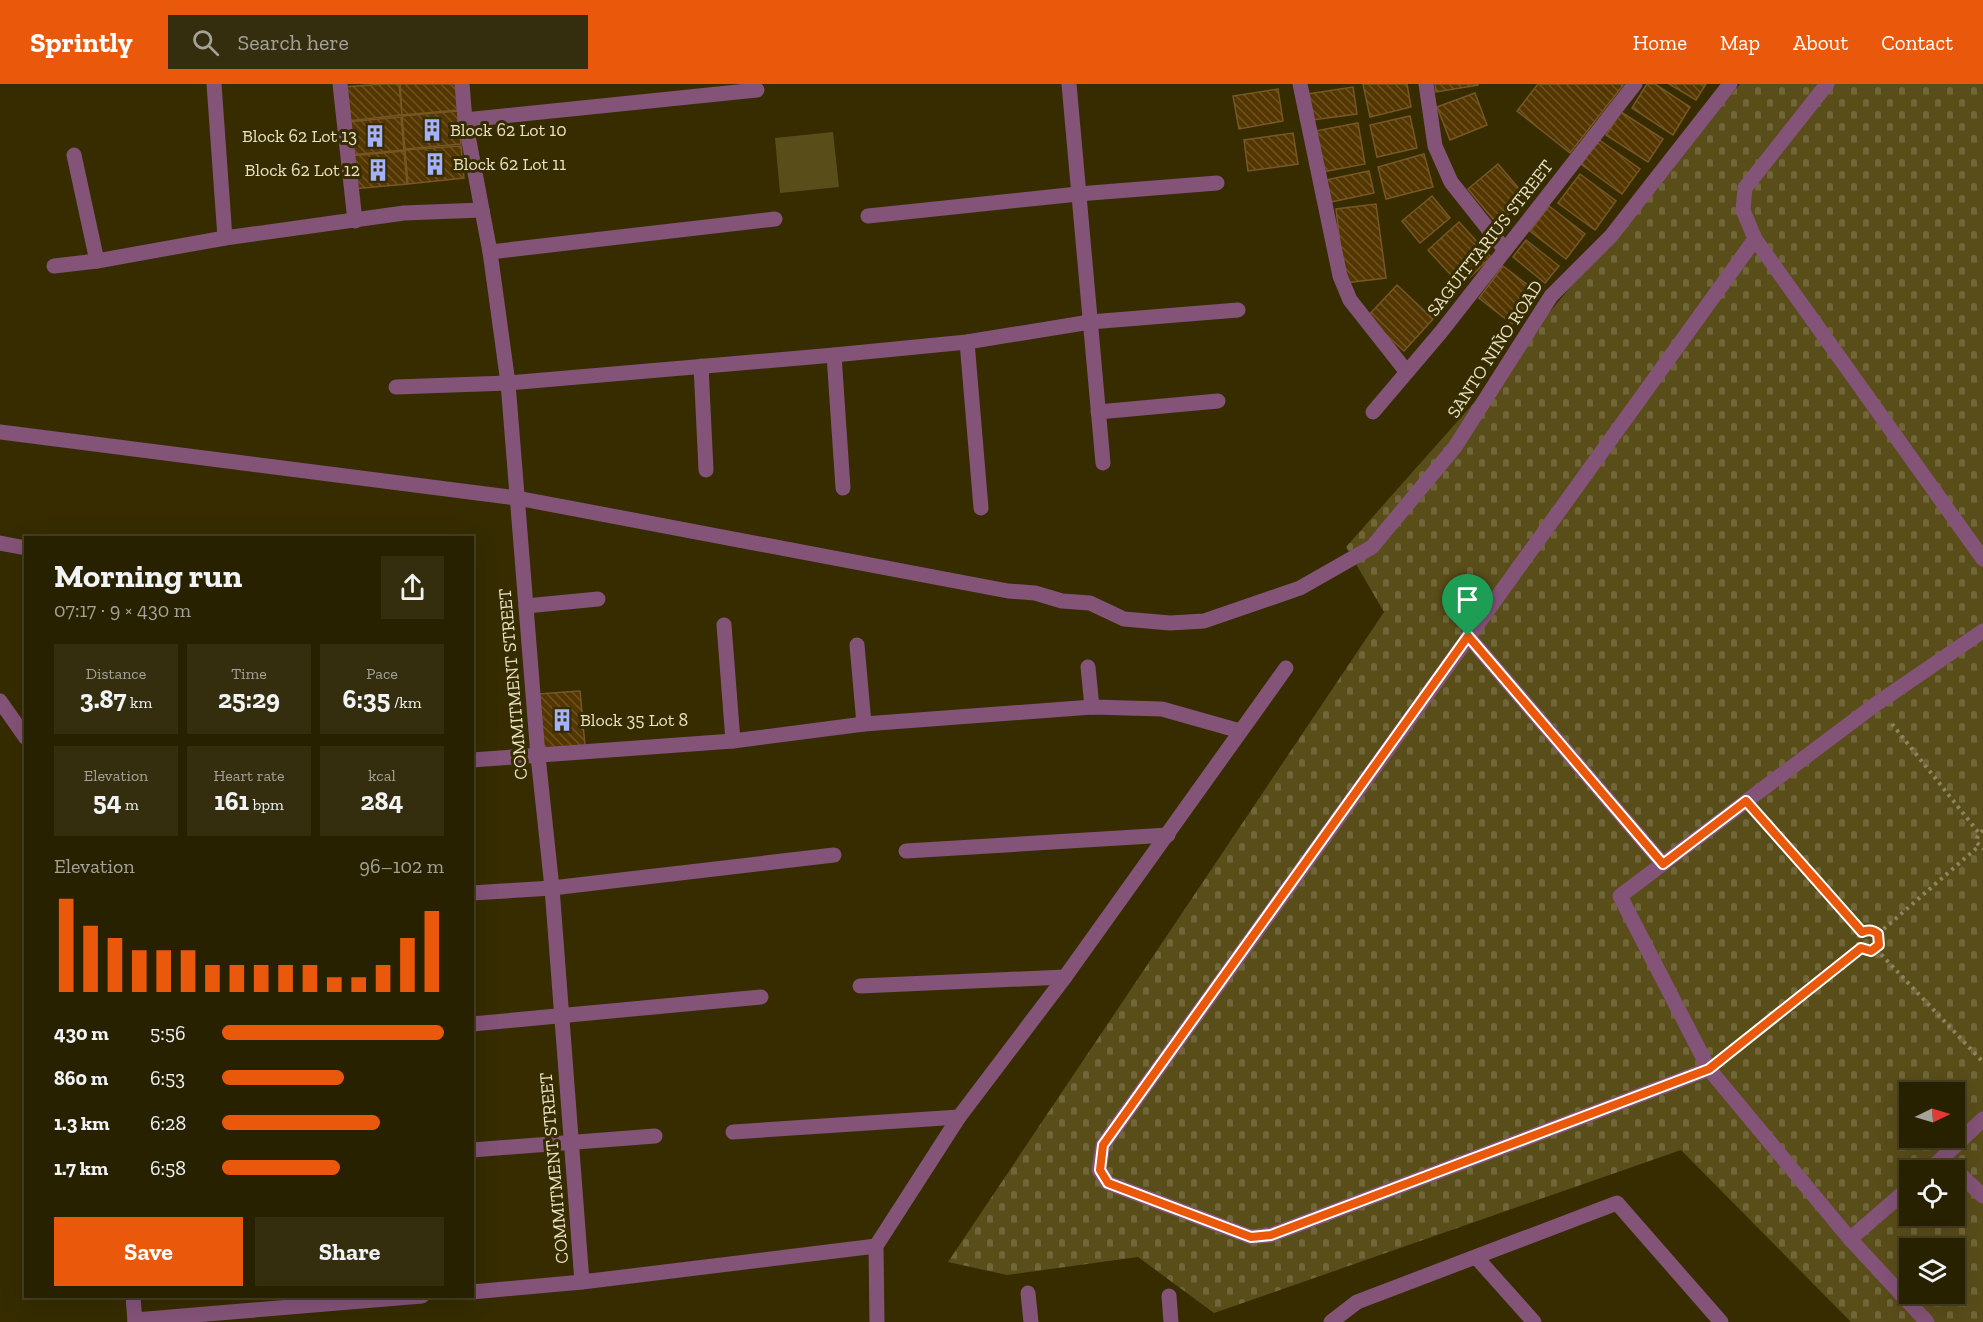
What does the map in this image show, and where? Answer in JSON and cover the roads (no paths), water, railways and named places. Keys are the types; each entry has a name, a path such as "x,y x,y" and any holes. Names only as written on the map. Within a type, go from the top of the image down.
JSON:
{"street":[{"path":"214,84 225,238"},
{"path":"340,84 355,221"},
{"name":"COMMITMENT STREET","path":"462,84 465,120 490,252 508,382 538,756 552,888 582,1282"},
{"path":"1069,84 1103,463"},
{"path":"1300,84 1340,276 1350,300 1406,371"},
{"path":"1426,84 1435,146 1451,182 1505,250"},
{"name":"SAGUITTARIUS STREET","path":"1373,412 1441,332 1635,84"},
{"name":"SANTO NIÑO ROAD","path":"0,432 517,498 1008,591 1035,593 1062,601 1090,603 1124,619 1170,623 1204,621 1300,588 1372,548 1455,447 1551,296 1611,236 1730,84"},
{"path":"1827,84 1745,188 1743,210 1755,239 1983,559"},
{"path":"465,120 757,90"},
{"path":"74,155 97,261"},
{"path":"868,216 1078,194 1217,183"},
{"path":"54,266 97,261 225,238 404,213 482,210"},
{"path":"490,252 775,219"},
{"path":"1709,1069 1271,1235 1251,1237 1108,1183 1100,1170 1103,1145 1755,239"},
{"path":"396,387 508,382 967,342 1090,322 1238,310"},
{"path":"967,342 981,508"},
{"path":"834,354 843,488"},
{"path":"700,366 706,470"},
{"path":"1098,412 1218,401"},
{"path":"0,543 24,548"},
{"path":"526,606 598,599"},
{"path":"724,625 733,741"},
{"path":"1927,1322 1850,1239 1709,1069 1620,896 1876,704 1983,631"},
{"path":"1468,636 1663,864"},
{"path":"858,645 864,724"},
{"path":"1088,667 1092,707"},
{"path":"878,1322 876,1246 959,1117 1065,977 1286,668"},
{"path":"0,701 24,735"},
{"path":"474,760 733,741 864,724 1092,707 1162,709 1240,731"},
{"path":"906,850 1168,835"},
{"path":"474,893 552,888 834,855"},
{"path":"860,987 1065,977"},
{"path":"474,1024 761,997"},
{"path":"733,1132 959,1117"},
{"path":"1983,1119 1943,1158 1983,1196"},
{"path":"474,1150 655,1136"},
{"path":"1850,1239 1899,1197"},
{"path":"1331,1322 1357,1302 1617,1203 1721,1322"},
{"path":"474,1292 582,1282 876,1246"},
{"path":"1476,1257 1534,1322"},
{"path":"1028,1293 1031,1322"},
{"path":"1169,1296 1171,1322"},
{"path":"133,1298 135,1321 280,1315 407,1298"}],"place":[{"name":"Block 62 Lot 10","path":"432,130"},
{"name":"Block 62 Lot 13","path":"375,136"},
{"name":"Block 62 Lot 11","path":"435,164"},
{"name":"Block 62 Lot 12","path":"378,170"},
{"name":"Block 35 Lot 8","path":"562,720"}]}
